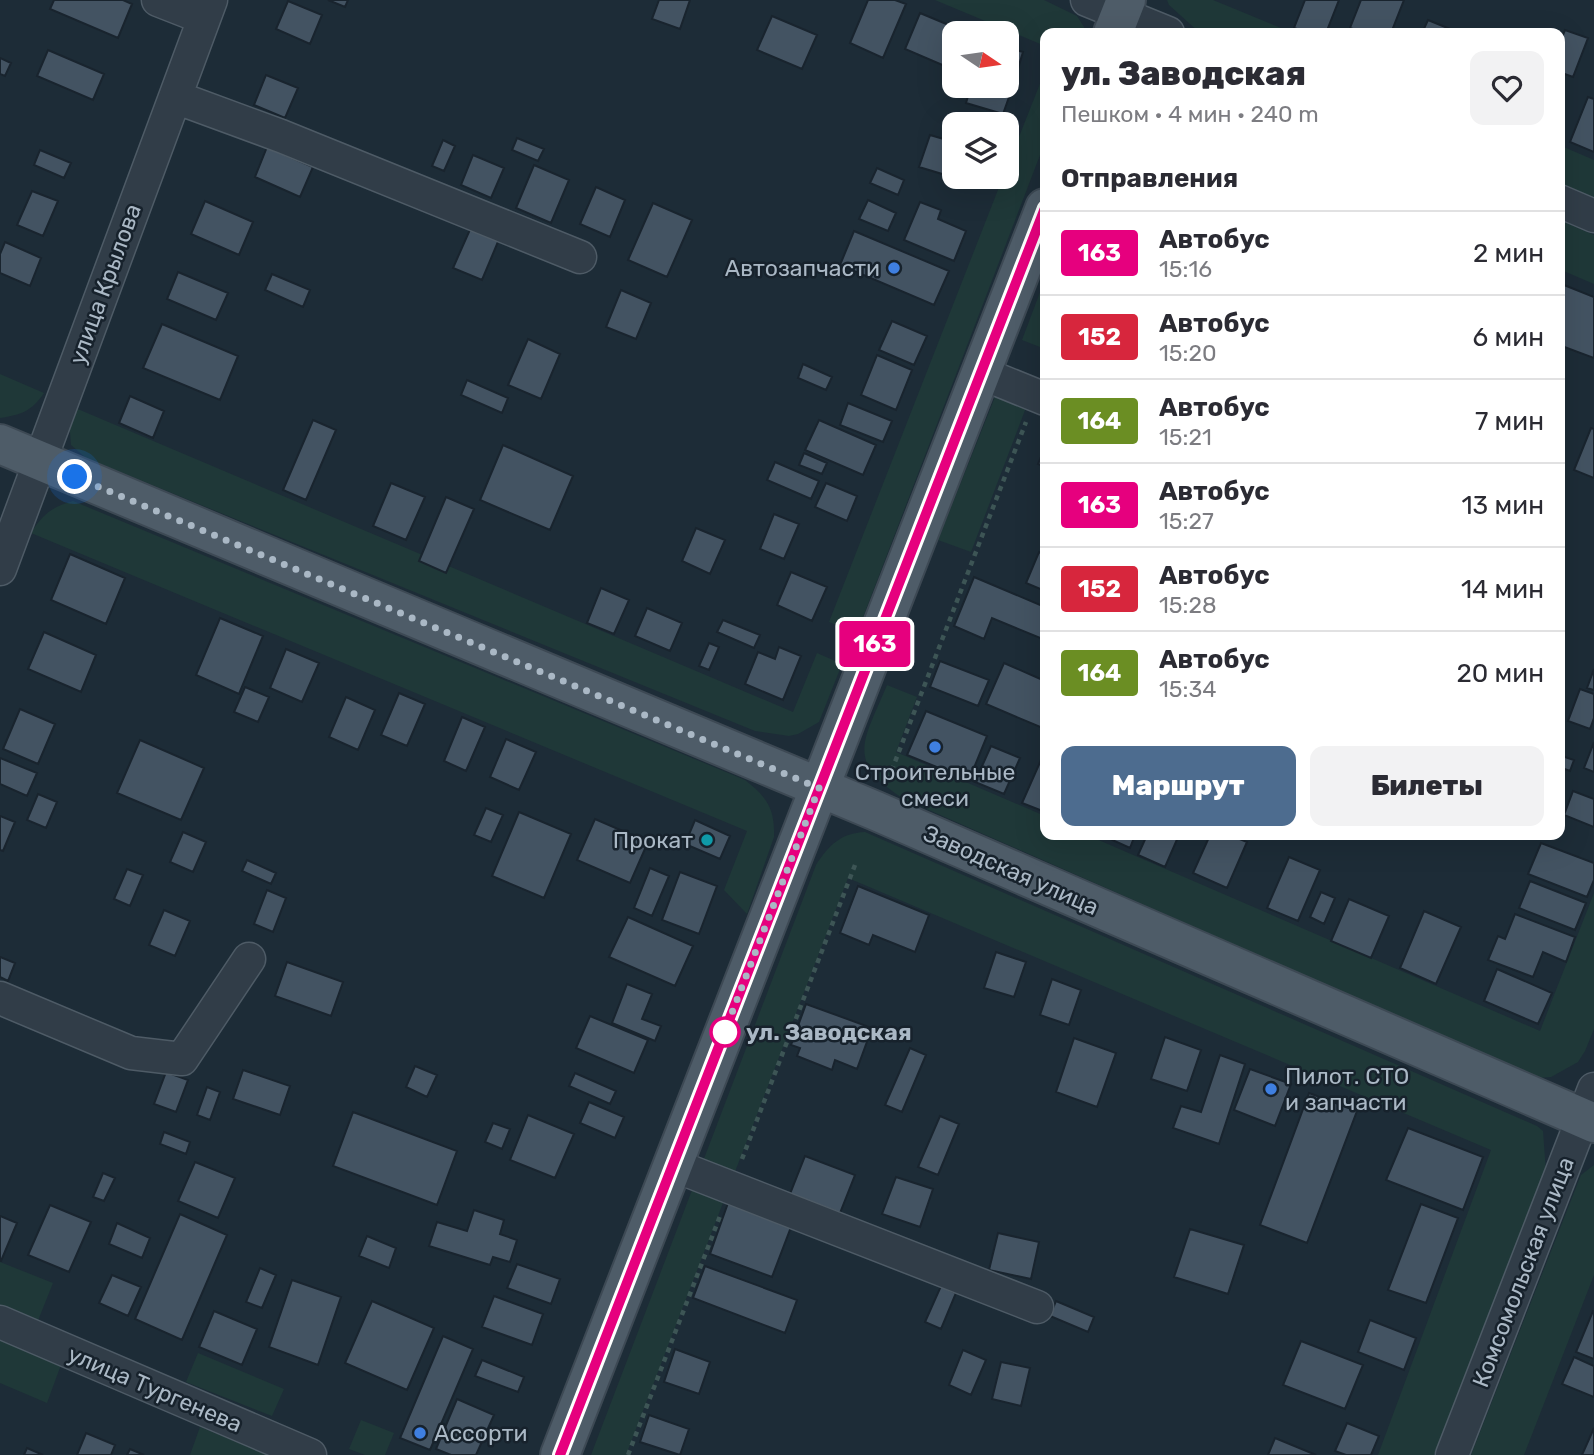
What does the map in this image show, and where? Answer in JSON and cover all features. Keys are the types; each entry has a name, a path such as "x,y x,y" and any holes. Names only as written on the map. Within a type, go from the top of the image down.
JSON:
{"main road":[{"path":"560,1455 1040,221"},
{"name":"Заводская улица","path":"0,444 1590,1110"}],"street":[{"path":"158,0 207,9"},
{"name":"улица Крылова","path":"0,569 207,9"},
{"path":"1112,12 1155,28"},
{"path":"175,97 281,136 580,257"},
{"path":"1565,204 1594,216"},
{"path":"981,373 1040,397"},
{"path":"0,998 131,1053 181,1059 249,958"},
{"name":"Комсомольская улица","path":"1452,1455 1590,1110"},
{"path":"673,1165 1037,1307"},
{"name":"улица Тургенева","path":"0,1322 310,1455"}],"path":[{"path":"886,783 1040,397"}],"green space":[{"path":"935,0 1044,0 1077,16 1084,27 1040,28 1040,44 1019,35 1019,21 985,21"},
{"path":"1167,0 1213,0 1281,28 1194,28"},
{"path":"1040,84 1040,155 857,633 829,622 998,189 1019,189 1019,137"},
{"path":"1565,148 1594,160 1594,205 1565,193"},
{"path":"1565,223 1594,235 1594,284 1565,272"},
{"path":"1040,292 1040,347 1022,340"},
{"path":"0,374 44,393 25,411 0,418"},
{"path":"997,392 1027,405 971,552 938,540"},
{"path":"73,407 793,712 817,653 842,664 819,722 789,736 755,731 86,458 71,445 69,419"},
{"path":"73,501 745,780 768,804 774,827 774,837 747,914 724,890 747,831 31,533 49,512"},
{"path":"887,685 917,697 896,752 1040,814 1040,840 1099,840 1540,1031 1594,893 1594,1029 1585,1051 1578,1062 1551,1077 1537,1078 904,799 873,773 866,761 864,749"},
{"path":"865,832 1537,1126 1543,1131 1546,1173 1434,1455 1378,1455 1491,1150 848,878 626,1455 591,1455 816,865 836,841"},
{"path":"1594,1165 1594,1275 1524,1455 1471,1455 1581,1175"},
{"path":"0,1262 53,1283 37,1323 0,1309"},
{"path":"0,1337 62,1362 47,1403 0,1383"},
{"path":"198,1353 284,1389 272,1416 186,1382"},
{"path":"361,1420 394,1433 385,1455 365,1455 349,1449"},
{"path":"200,1427 269,1455 190,1455"}],"building":[{"path":"54,0 123,0 132,4 118,38 50,9"},
{"path":"328,0 348,0 345,7"},
{"path":"659,0 690,0 680,29 652,19"},
{"path":"868,0 895,0 906,4 883,58 850,43"},
{"path":"1305,0 1339,0 1328,28 1294,28"},
{"path":"1361,0 1404,0 1393,28 1350,28"},
{"path":"288,1 322,15 310,44 276,29"},
{"path":"920,13 942,22 942,65 905,49"},
{"path":"772,16 817,35 802,69 757,50"},
{"path":"1428,20 1448,28 1424,28"},
{"path":"1565,30 1588,38 1573,77 1565,74"},
{"path":"48,50 104,74 93,100 37,76"},
{"path":"0,58 11,63 5,76 0,74"},
{"path":"266,75 298,88 285,118 254,105"},
{"path":"1588,97 1594,99 1594,152 1570,142"},
{"path":"967,98 1009,98 1004,112 966,103"},
{"path":"930,135 942,138 942,174 919,167"},
{"path":"517,138 544,149 538,161 512,150"},
{"path":"443,140 455,146 444,171 432,166"},
{"path":"267,147 313,167 300,197 255,177"},
{"path":"40,150 71,163 64,178 34,165"},
{"path":"473,155 504,168 491,198 461,185"},
{"path":"534,165 569,180 551,223 516,208"},
{"path":"877,168 904,180 898,195 870,183"},
{"path":"596,187 625,200 610,237 580,224"},
{"path":"32,191 58,201 43,236 17,225"},
{"path":"868,200 896,213 888,231 859,219"},
{"path":"205,201 253,222 239,255 191,234"},
{"path":"920,202 941,210 938,219 966,231 954,261 904,240"},
{"path":"653,203 692,220 667,277 628,260"},
{"path":"472,225 500,237 482,280 453,268"},
{"name":"Автозапчасти","path":"854,231 949,271 934,305 840,265"},
{"path":"5,242 41,258 30,286 0,273 0,254"},
{"path":"178,272 228,293 216,320 167,299"},
{"path":"272,274 310,290 303,307 265,290"},
{"path":"1565,285 1594,297 1594,358 1565,347"},
{"path":"621,290 651,303 636,339 606,327"},
{"path":"892,321 927,336 914,365 879,350"},
{"path":"162,324 238,356 220,400 143,368"},
{"path":"528,339 560,354 541,399 508,385"},
{"path":"877,355 912,370 896,410 861,395"},
{"path":"803,364 832,377 826,390 798,378"},
{"path":"467,380 508,398 502,413 461,395"},
{"path":"130,396 164,411 153,438 119,423"},
{"path":"848,403 892,421 883,442 840,425"},
{"path":"313,420 336,430 306,500 283,490"},
{"path":"819,420 876,445 863,475 805,450"},
{"path":"1591,428 1594,429 1594,478 1574,470"},
{"path":"503,445 573,476 550,530 480,500"},
{"path":"804,453 827,463 822,474 799,465"},
{"path":"775,462 819,481 811,499 767,480"},
{"path":"391,483 425,497 406,540 373,526"},
{"path":"826,483 857,496 847,521 815,507"},
{"path":"446,497 474,509 446,573 419,561"},
{"path":"774,514 799,524 784,559 760,549"},
{"path":"696,528 725,540 710,574 682,561"},
{"path":"1039,552 1040,589 1026,583"},
{"path":"70,554 125,578 106,624 51,600"},
{"path":"791,572 827,587 812,621 777,605"},
{"path":"974,577 1040,605 1040,638 992,618 984,639 954,626"},
{"path":"601,588 629,600 614,634 587,623"},
{"path":"647,608 682,623 670,651 635,636"},
{"path":"220,618 263,636 239,694 196,675"},
{"path":"723,620 760,635 754,648 717,632"},
{"path":"44,632 96,655 81,692 28,669"},
{"path":"709,643 719,647 709,670 699,666"},
{"path":"779,647 801,656 783,700 745,684 758,652 775,659"},
{"path":"286,649 319,663 302,702 270,688"},
{"path":"940,661 989,680 978,706 930,687"},
{"path":"1004,663 1040,679 1040,727 986,704"},
{"path":"1594,669 1594,690 1587,688"},
{"path":"245,687 269,697 258,722 234,712"},
{"path":"1580,689 1594,694 1594,718 1590,729 1568,721"},
{"path":"399,693 425,704 407,746 381,735"},
{"path":"346,697 375,710 358,750 329,737"},
{"path":"20,709 55,724 38,764 3,749"},
{"path":"926,711 987,736 969,780 907,755"},
{"path":"462,717 485,727 466,771 444,761"},
{"path":"506,739 536,752 519,790 490,777"},
{"path":"140,740 204,768 181,820 117,793"},
{"path":"1594,742 1594,772 1584,768"},
{"path":"991,746 1020,758 1004,794 975,782"},
{"path":"1565,757 1574,760 1570,771 1565,769"},
{"path":"0,758 37,773 27,796 0,784"},
{"path":"1040,762 1040,810 1022,803"},
{"path":"1573,791 1594,799 1594,827 1565,815"},
{"path":"38,794 57,802 46,828 27,820"},
{"path":"486,808 503,815 491,842 474,835"},
{"path":"519,812 571,834 544,898 492,876"},
{"path":"0,816 15,822 3,851 0,850"},
{"path":"595,819 648,842 630,883 577,860"},
{"name":"Прокат","path":"695,820 730,836 720,859 685,844"},
{"path":"183,832 206,842 193,872 170,862"},
{"path":"1112,840 1133,840 1130,848"},
{"path":"1145,840 1177,840 1165,867 1138,855"},
{"path":"1208,840 1247,842 1227,888 1193,873"},
{"path":"1541,843 1594,863 1594,880 1587,897 1528,874"},
{"path":"1289,857 1320,870 1298,921 1267,908"},
{"path":"247,860 276,873 271,884 242,871"},
{"path":"650,868 669,876 652,916 634,908"},
{"path":"127,869 143,875 130,906 114,899"},
{"path":"680,872 717,886 699,934 662,920"},
{"path":"1530,881 1586,903 1575,930 1519,908"},
{"path":"858,886 929,915 915,952 873,935 869,945 840,933"},
{"path":"267,890 286,898 273,932 254,924"},
{"path":"1321,892 1335,898 1324,924 1310,917"},
{"path":"1349,899 1389,916 1371,958 1331,941"},
{"path":"164,910 190,921 175,956 149,945"},
{"path":"1424,911 1461,927 1436,984 1400,968"},
{"path":"1515,914 1575,937 1566,962 1543,952 1533,977 1488,960 1498,936 1505,939"},
{"path":"628,917 693,946 675,986 609,957"},
{"path":"996,952 1026,962 1014,997 984,988"},
{"path":"0,957 15,963 8,981 0,977"},
{"path":"287,962 343,982 331,1016 275,996"},
{"path":"1497,969 1552,993 1538,1024 1484,1001"},
{"path":"1052,979 1081,990 1069,1025 1040,1015"},
{"path":"627,984 652,994 642,1019 661,1026 655,1041 612,1023"},
{"path":"806,1004 872,1028 857,1069 835,1060 832,1070 797,1056 800,1048 791,1045"},
{"path":"590,1016 648,1040 634,1073 576,1048"},
{"path":"1165,1037 1201,1050 1187,1091 1151,1079"},
{"path":"1074,1038 1116,1053 1097,1107 1056,1092"},
{"path":"910,1048 926,1055 902,1112 885,1105"},
{"path":"1220,1055 1245,1064 1219,1144 1173,1128 1181,1106 1201,1112"},
{"path":"415,1066 437,1075 427,1097 406,1087"},
{"path":"1250,1069 1291,1084 1275,1126 1234,1110"},
{"path":"243,1070 290,1086 280,1115 233,1099"},
{"path":"166,1072 188,1080 176,1112 154,1104"},
{"path":"575,1073 616,1091 610,1104 569,1086"},
{"path":"207,1087 220,1092 210,1120 197,1115"},
{"path":"1309,1093 1357,1111 1307,1243 1260,1225"},
{"path":"589,1102 624,1117 615,1138 580,1123"},
{"path":"353,1112 457,1151 437,1205 333,1166"},
{"path":"528,1115 574,1134 555,1178 510,1160"},
{"path":"940,1116 959,1124 938,1175 918,1167"},
{"path":"493,1123 510,1129 502,1149 485,1142"},
{"path":"1408,1128 1483,1157 1463,1210 1386,1180"},
{"path":"164,1132 190,1142 186,1154 160,1144"},
{"path":"805,1156 855,1175 840,1213 790,1194"},
{"path":"195,1162 235,1178 218,1218 178,1201"},
{"path":"103,1173 115,1178 104,1201 93,1197"},
{"path":"896,1177 933,1189 920,1227 882,1214"},
{"path":"728,1203 791,1227 772,1277 710,1254"},
{"path":"1421,1204 1458,1218 1426,1303 1388,1290"},
{"path":"50,1205 91,1222 69,1272 28,1255"},
{"path":"474,1210 504,1220 500,1234 517,1240 510,1262 493,1257 490,1265 429,1246 437,1222 467,1231"},
{"path":"180,1214 227,1235 182,1340 135,1319"},
{"path":"0,1216 17,1223 1,1261 0,1261"},
{"path":"117,1223 150,1238 142,1258 109,1244"},
{"path":"1190,1229 1244,1245 1228,1294 1174,1277"},
{"path":"998,1233 1039,1242 1031,1279 989,1270"},
{"path":"367,1236 396,1248 389,1268 359,1256"},
{"path":"517,1264 560,1279 551,1304 507,1288"},
{"path":"705,1266 797,1300 785,1333 693,1298"},
{"path":"260,1268 276,1275 262,1308 246,1302"},
{"path":"112,1275 141,1287 128,1316 99,1303"},
{"path":"292,1280 341,1297 318,1365 269,1347"},
{"path":"941,1286 956,1293 941,1329 925,1322"},
{"path":"494,1296 543,1314 532,1345 482,1327"},
{"path":"372,1301 434,1328 407,1390 345,1363"},
{"path":"1056,1301 1094,1317 1088,1332 1050,1316"},
{"path":"214,1311 257,1329 242,1365 199,1347"},
{"path":"1594,1311 1594,1359 1576,1352"},
{"path":"1370,1320 1416,1338 1404,1370 1358,1352"},
{"path":"443,1336 473,1349 430,1450 400,1438"},
{"path":"1301,1341 1363,1365 1345,1409 1283,1385"},
{"path":"675,1349 710,1362 699,1394 664,1382"},
{"path":"963,1350 986,1360 971,1395 949,1385"},
{"path":"1574,1357 1594,1366 1594,1397 1562,1384"},
{"path":"482,1360 524,1377 518,1392 475,1376"},
{"path":"1001,1362 1030,1368 1021,1406 992,1399"},
{"path":"457,1399 494,1415 476,1455 451,1455 436,1449"},
{"path":"649,1415 689,1429 680,1455 640,1442"},
{"path":"1347,1423 1379,1436 1371,1455 1346,1455 1335,1451"},
{"path":"1594,1428 1594,1455 1582,1455"},
{"path":"86,1433 115,1445 111,1455 77,1455"},
{"path":"1275,1438 1316,1455 1268,1455"},
{"path":"27,1448 43,1455 24,1455"},
{"path":"130,1449 144,1455 127,1455"}],"bus line":[{"name":"163","path":"560,1455 1040,221"}],"place":[{"name":"Автозапчасти","path":"894,268"},
{"name":"Строительные смеси","path":"935,747"},
{"name":"Прокат","path":"707,840"},
{"name":"ул. Заводская","path":"725,1032"},
{"name":"Пилот. СТО и запчасти","path":"1271,1089"},
{"name":"Ассорти","path":"420,1433"}],"route":[{"path":"75,477 819,788 721,1041 725,1032"}]}
